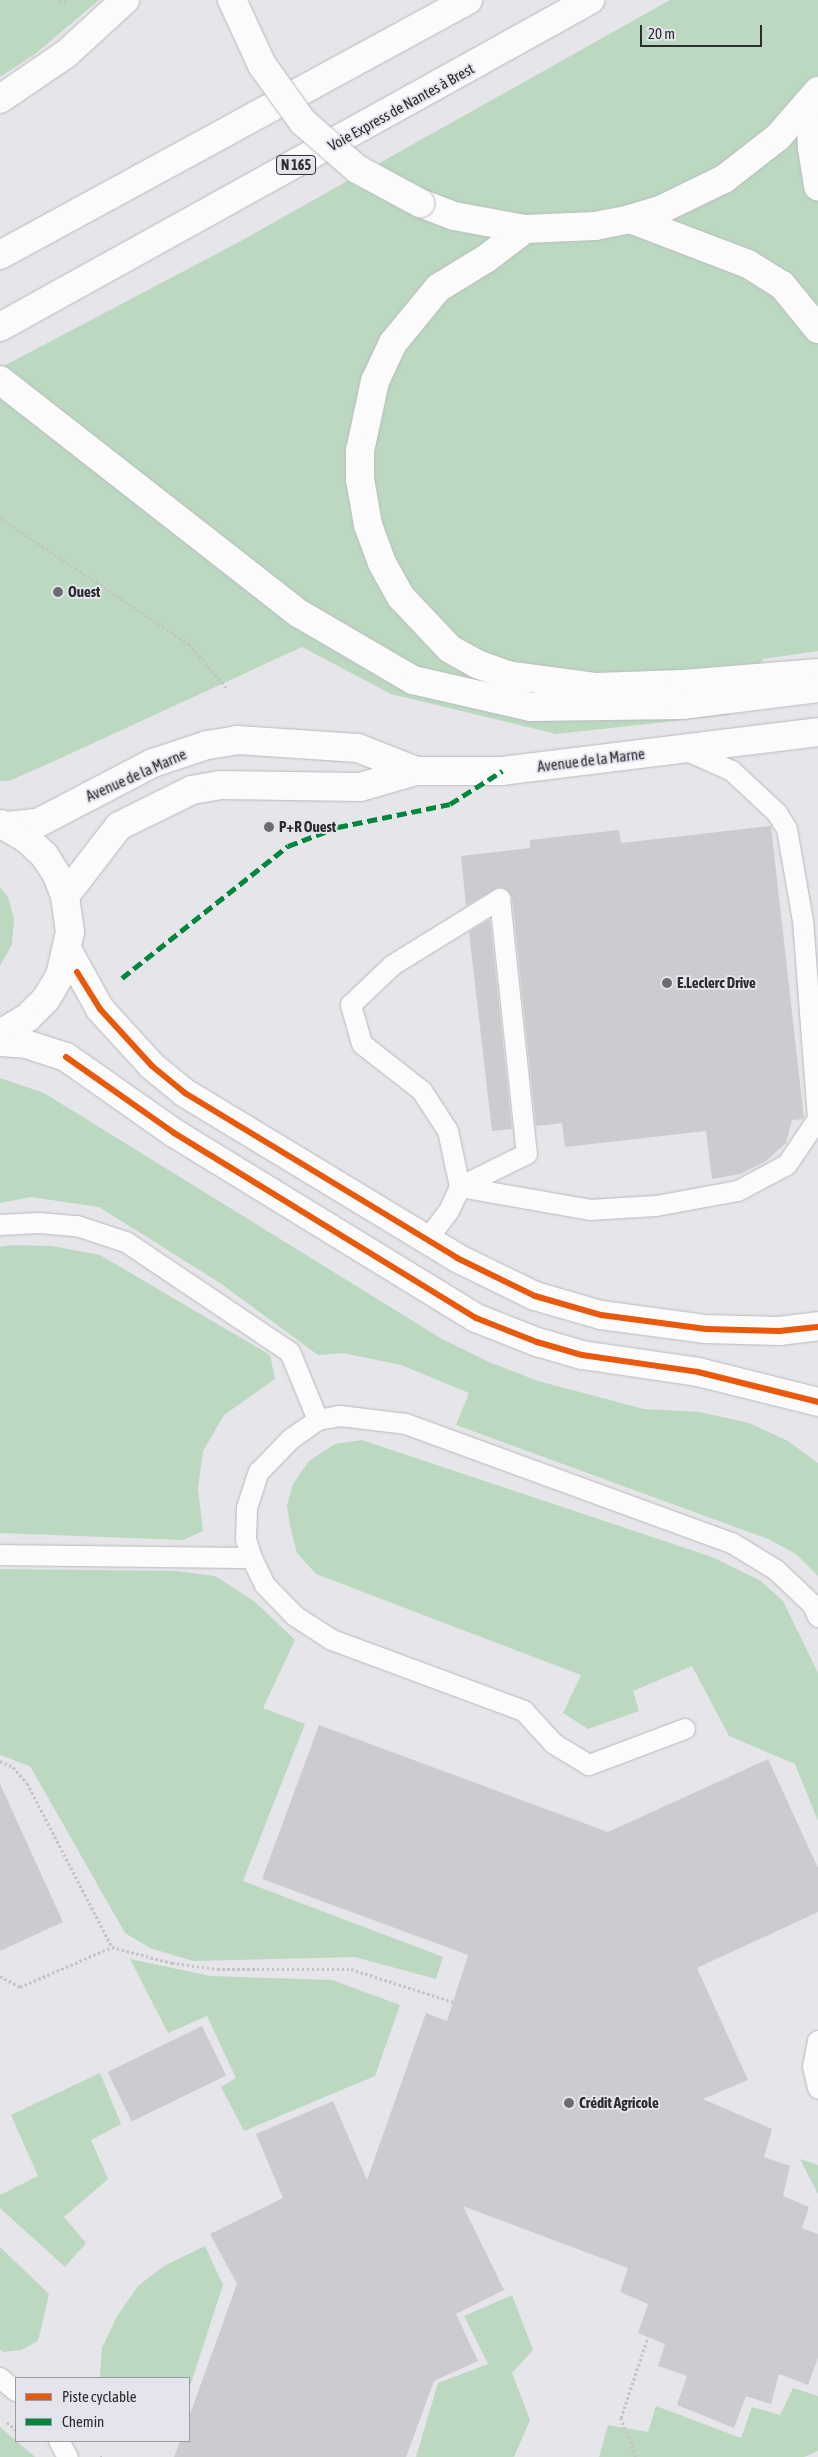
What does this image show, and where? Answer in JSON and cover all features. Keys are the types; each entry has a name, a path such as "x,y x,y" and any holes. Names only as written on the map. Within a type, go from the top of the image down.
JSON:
{"main road":[{"path":"0,99 66,54 125,0"},
{"path":"232,0 262,65 304,122 357,169 420,203 454,216 525,228 596,226 662,210 724,179 778,137 814,97"},
{"path":"0,255 468,0"},
{"name":"Voie Express de Nantes à Brest","path":"0,327 590,0"},
{"path":"814,97 812,148 818,187"},
{"path":"630,219 748,264 782,285 818,328"},
{"path":"525,228 487,258 438,288 394,343 376,381 360,451 360,479 368,525 382,563 401,597 450,649 476,664 507,675 596,687 682,684 818,673"},
{"path":"0,380 300,614 413,680 531,707 682,706 818,688"},
{"name":"Avenue de la Marne","path":"766,736 818,723"},
{"name":"Avenue de la Marne","path":"66,896 119,826 192,790 220,786 360,787 416,771 502,771 683,749 766,736 818,732"},
{"name":"Avenue de la Marne","path":"3,824 38,823 153,763 207,745 230,742 358,748 416,771"},
{"path":"0,1034 28,1017 46,998 60,976 68,951 69,914 66,896 44,855 3,824"},
{"path":"68,951 100,1009 152,1066 185,1093 427,1240 534,1296 601,1315 706,1329 779,1331 818,1326"},
{"path":"0,1042 26,1044 66,1057 174,1133 476,1318 537,1342 582,1355 698,1372 818,1402"}],"lane":[{"path":"460,1187 590,1210 656,1206 738,1191 787,1165 818,1119 803,922 788,830 777,813 732,771 683,749"},
{"path":"427,1240 449,1211 460,1187 448,1132 422,1091 362,1044 351,1005 393,965 500,899 528,1154 460,1187"},
{"path":"0,1226 39,1222 77,1226 126,1242 290,1352 318,1420"},
{"path":"685,1729 589,1765 554,1744 524,1711 332,1640 295,1616 265,1585 252,1558 246,1539 247,1508 258,1472 291,1439 318,1420 340,1416 406,1424 732,1543 776,1570 812,1605 818,1617"},
{"path":"0,1554 252,1558"},
{"path":"818,2041 813,2066 818,2088"},
{"path":"0,2378 15,2390"},
{"path":"60,2442 68,2457"}],"path":[{"path":"0,518 189,644 226,687"},
{"path":"0,1761 13,1767 27,1783 112,1947"},
{"path":"0,1976 20,1987 112,1947 172,1963 217,1969 351,1969 453,2002"},
{"path":"636,2457 621,2418 648,2337"},
{"path":"100,2457 105,2457"}],"green space":[{"path":"0,0 99,0 35,54 0,77"},
{"path":"670,0 818,0 818,651 763,659 729,715 556,734 391,694 302,647 50,763 9,781 0,781 0,368 239,242"},
{"path":"0,887 8,897 14,919 12,944 0,966"},
{"path":"0,1078 44,1093 442,1339 489,1362 538,1381 644,1409 699,1412 749,1423 788,1441 818,1463 818,1576 796,1554 768,1539 456,1425 469,1393 401,1365 343,1353 318,1355 220,1283 99,1207 31,1197 0,1203"},
{"path":"12,1245 52,1246 100,1255 270,1355 275,1379 224,1415 203,1451 198,1489 203,1531 183,1540 0,1533 0,1247"},
{"path":"362,1440 712,1557 761,1581 783,1601 818,1673 818,1821 795,1764 729,1736 692,1666 633,1691 639,1711 588,1729 563,1713 581,1675 316,1574 297,1553 290,1526 287,1505 293,1484 309,1461 335,1444"},
{"path":"0,1569 176,1571 215,1576 254,1601 295,1640 263,1708 305,1724 243,1881 443,1957 436,1979 355,1957 193,1961 150,1948 125,1933 30,1766 0,1755"},
{"path":"130,1959 210,1976 332,1980 400,2005 375,2076 244,2131 221,2087 236,2078 207,2016 168,2033"},
{"path":"100,2073 121,2124 91,2140 108,2179 64,2217 86,2243 65,2267 0,2208 0,2195 38,2176 11,2115"},
{"path":"800,2159 818,2165 818,2194"},
{"path":"205,2246 223,2285 190,2386 190,2377 100,2377 102,2348 117,2316 138,2286 164,2266"},
{"path":"0,2247 49,2294 38,2341 21,2350 3,2352 0,2349"},
{"path":"512,2295 533,2350 512,2373 530,2420 514,2457 416,2457 438,2383 488,2364 464,2316"},
{"path":"793,2388 818,2396 818,2451 804,2457 599,2457 608,2425 648,2432 656,2406 741,2438 752,2407 780,2415"},
{"path":"0,2427 15,2440 15,2442 35,2457 0,2457"}],"building":[{"name":"E.Leclerc Drive","path":"771,826 804,1119 792,1120 786,1143 766,1161 740,1174 712,1179 706,1131 565,1147 562,1123 536,1126 512,897 506,889 499,887 466,906 461,856 530,848 530,840 619,830 621,843"},
{"path":"490,919 512,1129 492,1131 469,932"},
{"name":"Crédit Agricole","path":"319,1725 608,1832 768,1759 818,1868 818,1912 697,1968 748,2080 703,2099 772,2129 764,2157 790,2166 783,2196 809,2207 802,2228 818,2234 818,2358 808,2385 779,2374 771,2404 746,2396 734,2428 677,2405 687,2376 658,2366 665,2344 638,2333 648,2304 620,2292 628,2268 463,2206 504,2290 456,2314 478,2361 434,2381 406,2457 174,2457 180,2442 190,2442 190,2414 237,2284 210,2234 283,2198 256,2134 333,2101 367,2180 426,2013 447,2021 468,1955 262,1879"},
{"path":"0,1784 63,1922 0,1951"},
{"path":"202,2026 226,2075 132,2121 108,2072"}],"marked path":[{"path":"122,978 288,846 338,827 450,804 502,771"}],"cycle path":[{"path":"77,972 100,1009 152,1066 185,1093 457,1258 535,1296 601,1315 706,1329 779,1331 817,1327"},
{"path":"66,1057 174,1133 476,1318 537,1342 582,1355 698,1372 818,1402"}],"place":[{"name":"Ouest","path":"58,592"},
{"name":"P+R Ouest","path":"269,827"},
{"name":"E.Leclerc Drive","path":"667,983"},
{"name":"Crédit Agricole","path":"569,2103"}]}
